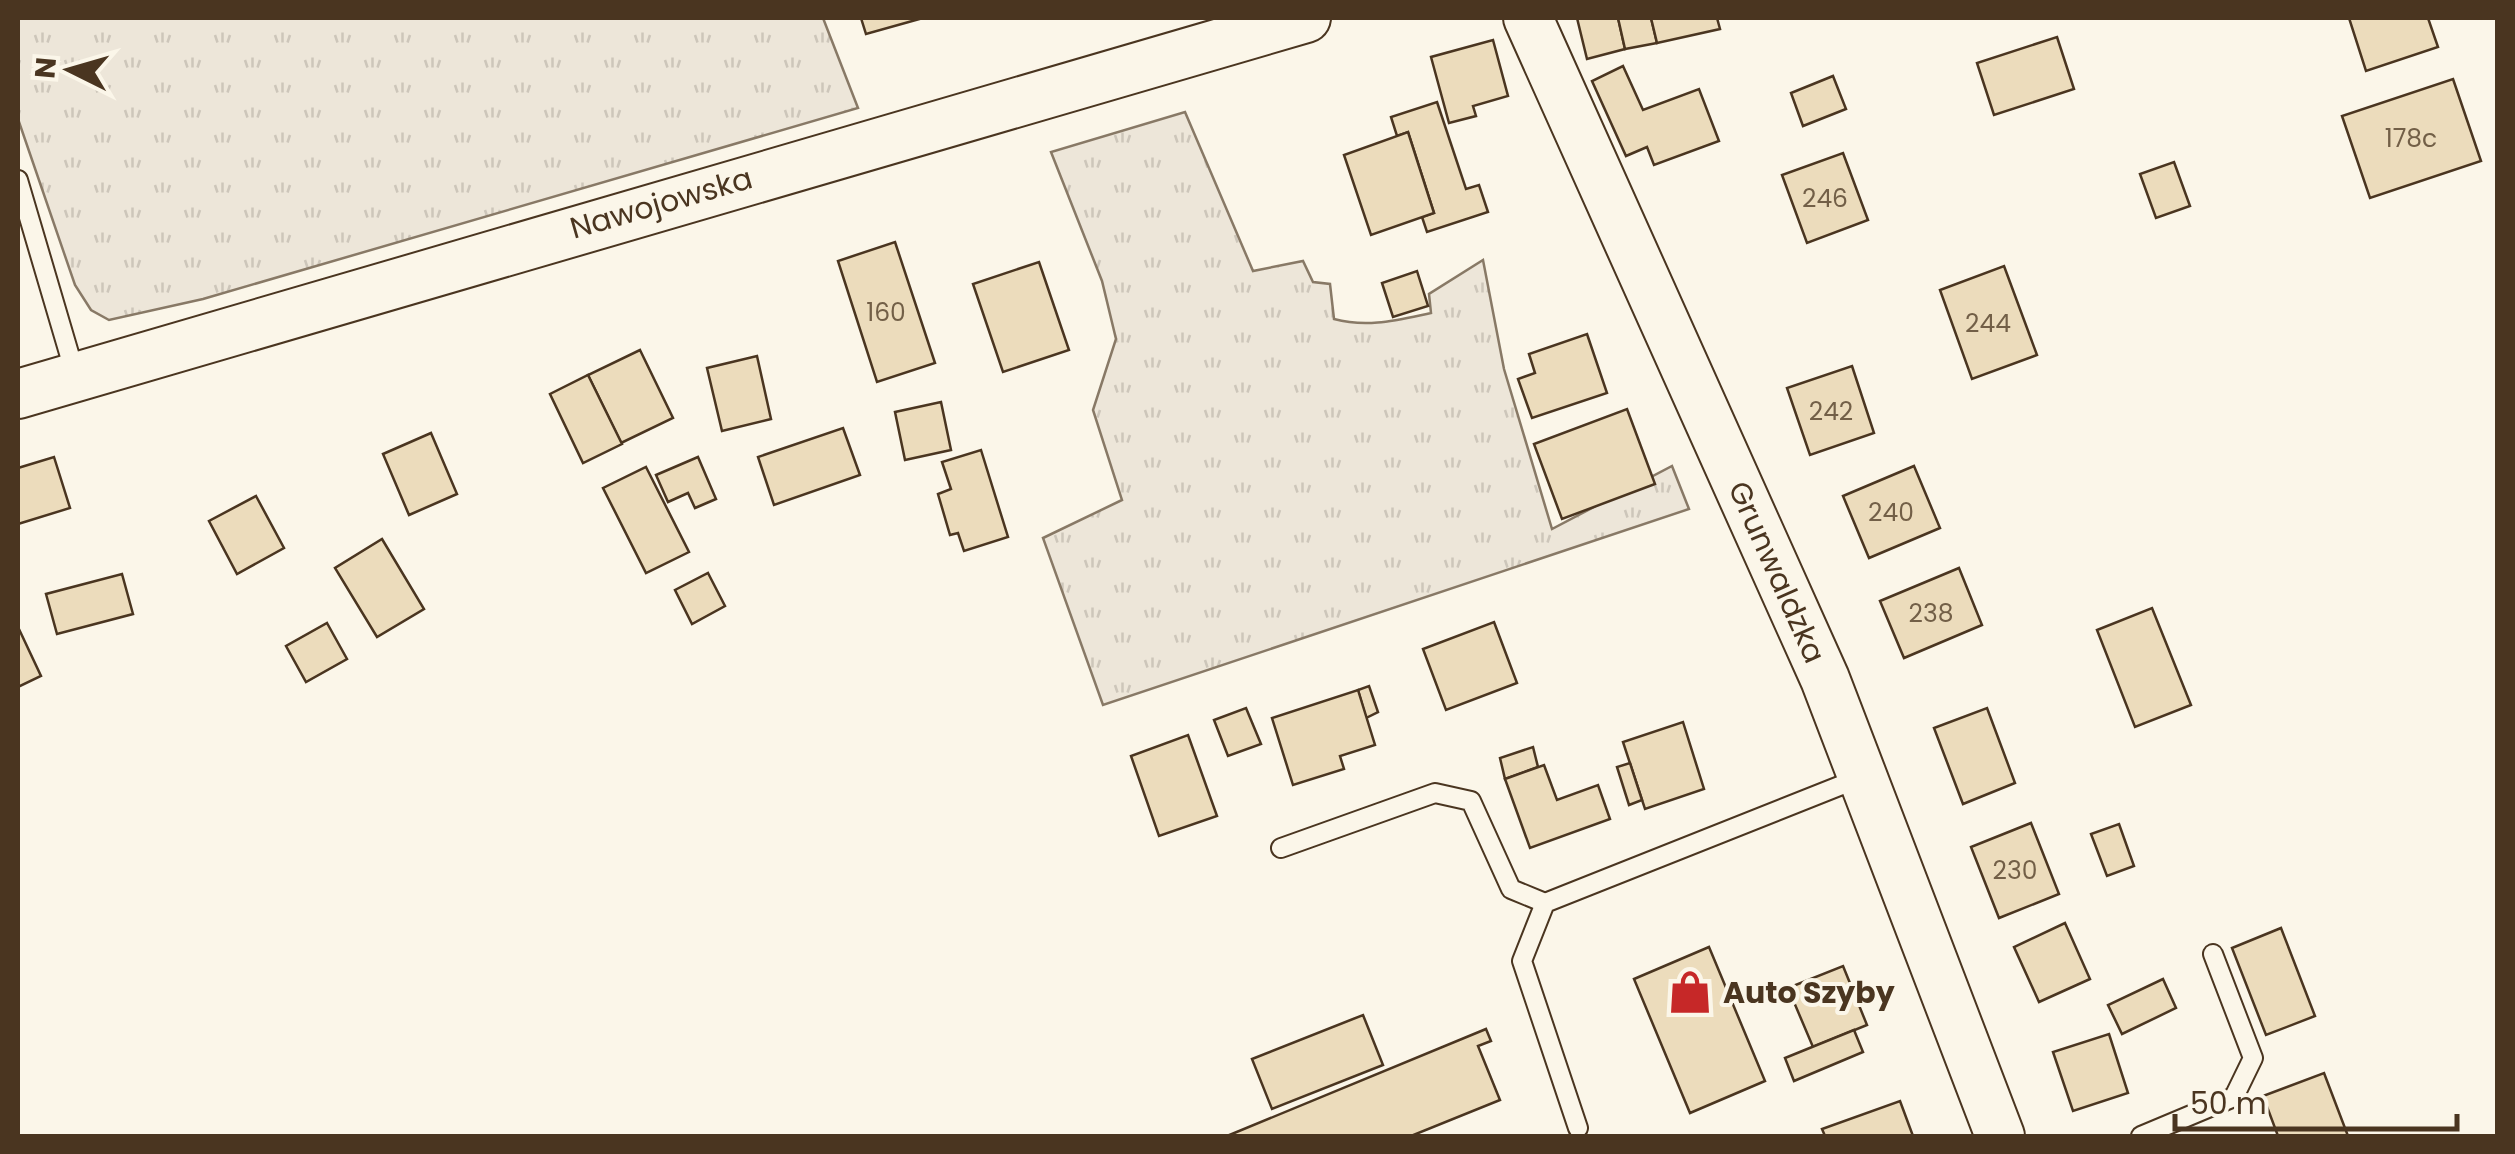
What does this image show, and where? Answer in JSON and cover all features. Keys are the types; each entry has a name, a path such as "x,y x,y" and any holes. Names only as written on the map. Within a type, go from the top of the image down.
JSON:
{"street":[{"name":"Nawojowska","path":"18,394 568,230 1306,18"},
{"name":"Grunwaldzka","path":"1528,18 1825,679 2000,1136"}],"lane":[{"path":"18,180 76,378"},
{"path":"1281,848 1436,793 1471,801 1512,890 1545,903 1862,777"},
{"path":"1545,903 1522,961 1578,1128"},
{"path":"2140,1136 2234,1097 2253,1058 2213,954"}],"green space":[{"path":"18,18 823,18 858,108 203,299 109,320 91,310 75,285 18,119"},
{"path":"1185,112 1253,271 1303,261 1313,282 1330,284 1334,319 1371,323 1431,313 1429,294 1483,260 1504,369 1552,529 1672,466 1689,509 1103,705 1043,538 1122,500 1093,410 1116,339 1102,281 1051,152"}],"building":[{"path":"861,18 923,18 866,34"},
{"path":"1577,18 1618,18 1625,49 1587,59"},
{"path":"1618,18 1651,18 1657,43 1625,49"},
{"path":"1651,18 1717,18 1720,29 1657,43"},
{"path":"2349,18 2428,18 2438,47 2366,71"},
{"path":"2057,37 2074,89 1994,115 1977,63"},
{"path":"1493,40 1508,96 1473,106 1476,116 1449,123 1431,57"},
{"path":"1623,66 1643,110 1699,89 1719,141 1654,165 1647,147 1626,156 1592,81"},
{"path":"1833,76 1846,109 1803,126 1791,93"},
{"path":"2453,79 2481,161 2370,198 2342,116"},
{"path":"1437,102 1466,189 1479,185 1488,212 1427,232 1422,217 1434,213 1408,132 1397,136 1391,117"},
{"path":"1408,132 1434,213 1371,235 1344,155"},
{"path":"1843,153 1868,220 1807,243 1782,175"},
{"path":"2174,162 2190,206 2156,218 2140,174"},
{"path":"895,242 935,363 877,382 838,261"},
{"path":"1039,262 1069,350 1003,372 973,284"},
{"path":"2004,266 2037,355 1972,379 1940,290"},
{"path":"1417,271 1428,306 1393,317 1382,283"},
{"path":"1587,334 1607,393 1532,418 1518,379 1535,373 1529,354"},
{"path":"640,350 673,418 621,443 588,375"},
{"path":"757,356 771,419 722,431 707,368"},
{"path":"1852,366 1874,433 1810,455 1787,388"},
{"path":"588,375 622,444 583,463 550,394"},
{"path":"941,402 951,450 905,460 895,412"},
{"path":"1627,409 1655,484 1562,519 1534,444"},
{"path":"843,428 860,475 774,505 758,457"},
{"path":"431,433 457,494 409,515 383,454"},
{"path":"981,450 1008,537 964,551 958,533 950,535 938,494 951,489 942,462"},
{"path":"54,457 70,508 18,524 18,468"},
{"path":"698,457 716,499 695,508 688,493 668,502 656,475"},
{"path":"1914,466 1940,528 1869,558 1843,496"},
{"path":"646,467 689,552 646,573 603,488"},
{"path":"256,496 284,548 237,574 209,521"},
{"path":"382,539 424,609 377,637 335,568"},
{"path":"1959,568 1982,625 1904,658 1880,601"},
{"path":"708,573 725,606 692,624 675,590"},
{"path":"122,574 133,614 57,634 46,594"},
{"path":"2152,608 2191,705 2135,727 2097,630"},
{"path":"1494,622 1517,683 1446,710 1423,649"},
{"path":"327,623 347,659 306,682 286,646"},
{"path":"18,627 41,676 18,687"},
{"path":"1369,686 1378,712 1366,718 1358,690"},
{"path":"1358,690 1375,745 1340,756 1344,769 1293,785 1272,718"},
{"path":"1246,708 1261,744 1228,756 1214,720"},
{"path":"1987,708 2015,783 1963,804 1934,728"},
{"path":"1683,722 1704,789 1645,809 1623,742"},
{"path":"1188,735 1217,816 1159,836 1131,756"},
{"path":"1533,747 1538,767 1505,779 1500,758"},
{"path":"1630,763 1642,800 1629,805 1617,767"},
{"path":"1544,765 1557,800 1598,785 1610,819 1530,848 1505,779"},
{"path":"2031,823 2059,894 1999,918 1971,847"},
{"path":"2119,824 2134,866 2107,876 2091,834"},
{"path":"2065,923 2090,979 2039,1002 2014,947"},
{"path":"2281,928 2315,1016 2266,1035 2232,948"},
{"path":"1709,947 1765,1081 1690,1113 1634,979"},
{"path":"1843,966 1867,1025 1813,1047 1788,988"},
{"path":"2163,979 2176,1008 2122,1034 2108,1005"},
{"path":"1363,1015 1383,1065 1272,1109 1252,1059"},
{"path":"1486,1029 1491,1041 1478,1046 1500,1100 1411,1136 1227,1136"},
{"path":"1854,1030 1863,1052 1794,1081 1785,1058"},
{"path":"2109,1034 2128,1093 2073,1111 2053,1052"},
{"path":"2324,1073 2348,1136 2278,1136 2263,1096"},
{"path":"1900,1101 1913,1136 1825,1136 1822,1129"}],"place":[{"name":"Auto Szyby","path":"1690,992"}]}
